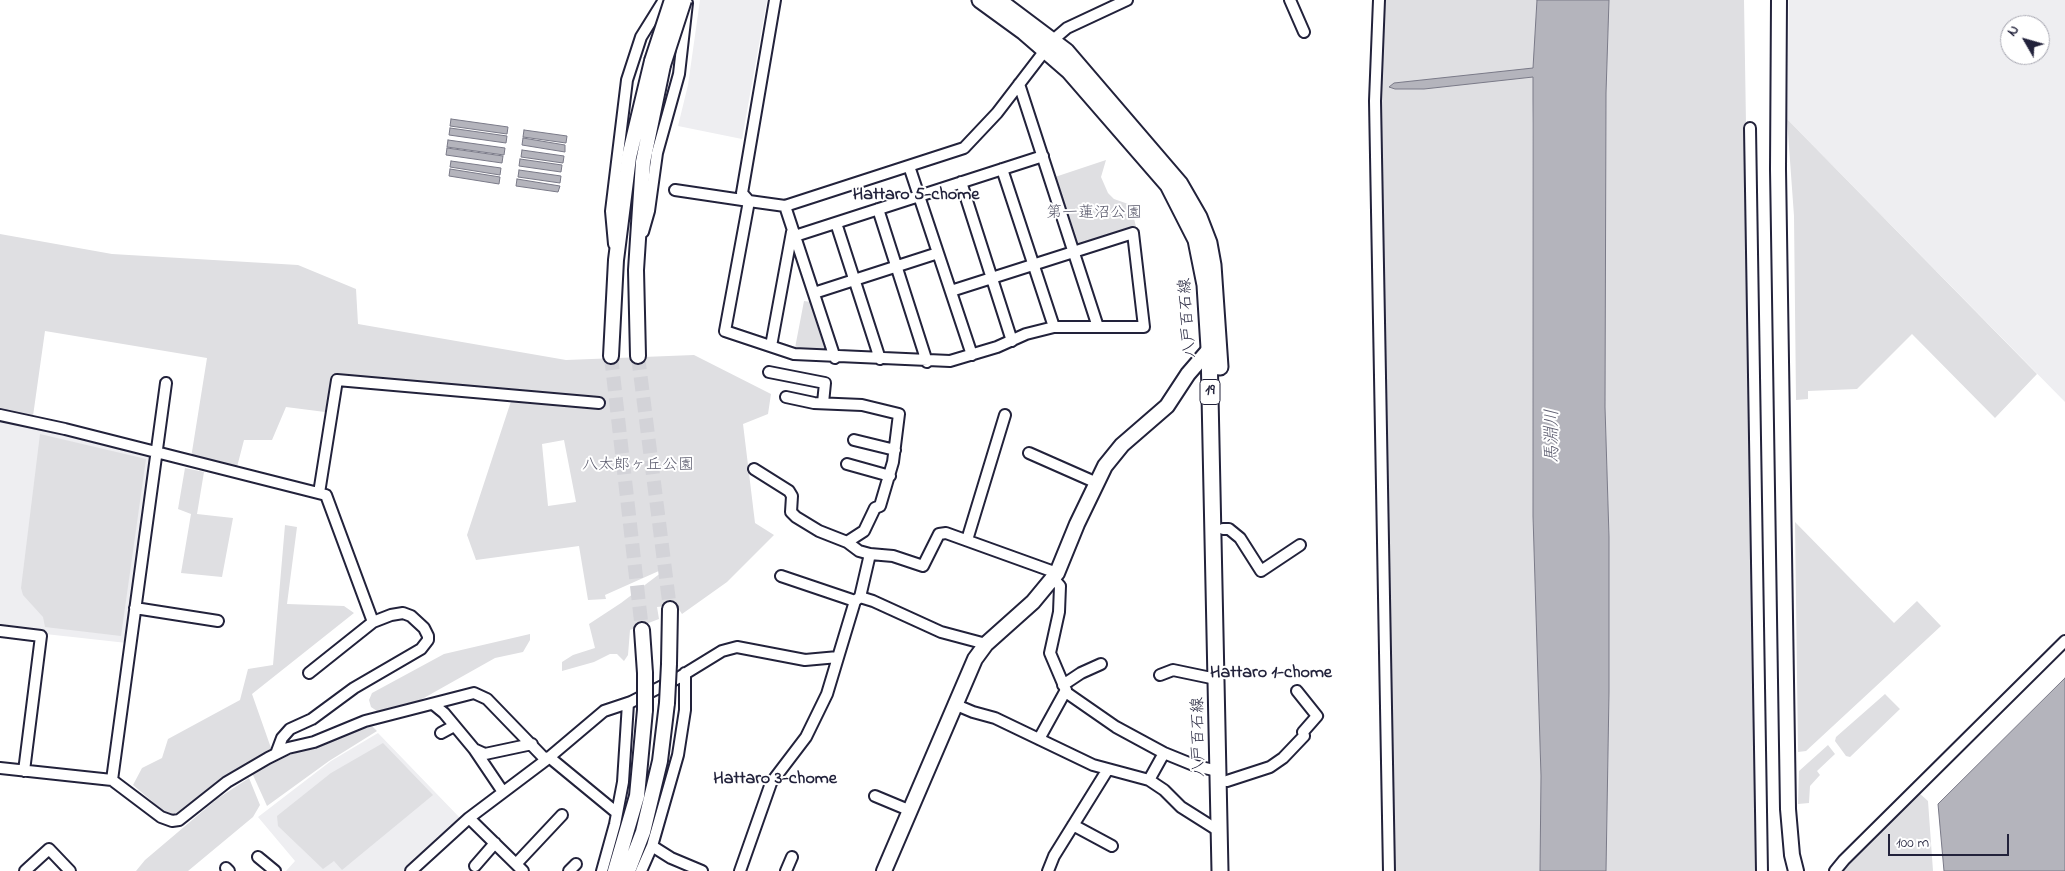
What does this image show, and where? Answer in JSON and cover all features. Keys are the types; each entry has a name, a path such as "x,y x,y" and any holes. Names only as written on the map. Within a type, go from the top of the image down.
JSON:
{"main road":[{"name":"八戸百石線","path":"980,0 1049,45"},
{"name":"八戸百石線","path":"998,0 1098,87 1168,168 1199,218 1213,265 1216,679 1230,871"},
{"name":"八戸百石線","path":"1214,343 1223,529 1223,776 1219,831 1220,871"}],"street":[{"path":"616,260 611,211 627,80 633,58 650,22 664,0"},
{"path":"638,356 637,251 644,162 658,63 672,0"},
{"path":"611,356 616,260 629,157 658,63 686,0"},
{"path":"637,251 649,211 657,153 679,74 686,0"},
{"path":"749,201 742,193 775,0"},
{"path":"675,190 785,206 964,148 1019,84 1049,45 1067,28 1127,0"},
{"path":"1290,0 1304,32"},
{"path":"1379,0 1376,101 1389,871"},
{"path":"1780,0 1778,169 1788,808 1792,855 1796,871"},
{"path":"650,22 684,33"},
{"path":"1019,84 1075,250 1098,326"},
{"path":"1750,128 1762,871"},
{"path":"794,232 836,223 1042,156"},
{"path":"909,166 972,355"},
{"path":"1002,169 1054,327"},
{"path":"961,182 1012,341"},
{"path":"749,201 725,331 794,354 835,358 927,362 950,361 1012,341 1026,334 1054,327 1144,326 1133,233 951,291"},
{"path":"785,206 835,358"},
{"path":"878,209 927,362"},
{"path":"836,223 880,359"},
{"path":"771,346 794,232"},
{"path":"814,294 938,253"},
{"path":"884,871 911,811 954,704 975,659 986,644 1033,602 1055,576 1096,483 1106,466 1122,445 1167,406 1188,374 1214,343"},
{"path":"768,372 825,383 823,403"},
{"path":"318,492 337,380 599,403"},
{"path":"112,780 155,452 166,383"},
{"path":"786,397 845,406 862,405 899,414 890,476 880,506 876,508 864,531 847,542"},
{"path":"0,415 326,494 373,622"},
{"path":"967,540 1005,415"},
{"path":"854,440 895,450"},
{"path":"1029,453 1096,483"},
{"path":"847,464 890,476"},
{"path":"754,469 789,491 792,496 791,512 796,518 819,531 847,542 859,551 893,556 923,566 939,534 946,533 1055,576 1060,586 1059,612 1050,653 1064,687 1116,726 1164,753 1223,776 1270,767 1283,758 1304,736 1303,732 1317,716 1297,691"},
{"path":"1223,529 1233,532 1240,538 1260,572 1300,545"},
{"path":"740,871 771,783 806,737 827,694 858,599 870,554"},
{"path":"781,576 858,599 941,632 986,644"},
{"path":"135,608 218,621"},
{"path":"628,871 643,832 660,761 670,664 670,609"},
{"path":"276,754 282,738 290,730 312,719 354,688 421,650 428,640 424,628 418,621 403,613 391,615 373,622 309,673"},
{"path":"615,871 637,796 645,710 642,630"},
{"path":"0,631 40,636 24,771"},
{"path":"1835,871 2065,641"},
{"path":"411,871 469,818 547,759 604,711 628,703 686,673 730,647 805,660 838,657"},
{"path":"1040,739 1064,687 1081,673 1101,664"},
{"path":"1160,675 1173,670 1216,679"},
{"path":"641,871 652,846 678,755 685,710 686,673"},
{"path":"0,768 112,780 161,817 172,821 179,820 227,782 276,754 314,742 365,721 474,693 486,699 547,759 618,813"},
{"path":"602,871 618,813 625,758 628,703"},
{"path":"433,704 474,749 502,792"},
{"path":"954,704 995,718 1076,758 1149,780 1164,790 1181,807 1219,831"},
{"path":"441,733 454,726"},
{"path":"474,749 485,754 532,744"},
{"path":"1149,780 1164,753"},
{"path":"1048,871 1108,769"},
{"path":"875,796 911,811"},
{"path":"469,818 520,868 562,815"},
{"path":"1073,826 1112,846"},
{"path":"475,866 495,843"},
{"path":"652,846 671,858 702,871"},
{"path":"25,871 50,849 70,871"},
{"path":"258,857 275,871"},
{"path":"786,871 792,857"}],"shaded area":[{"path":"700,0 767,0 742,139 678,126 688,85"},
{"path":"1789,0 2065,0 2065,402 1787,119"},
{"path":"0,417 152,456 127,643 0,629"},
{"path":"378,733 461,819 404,871 286,871 295,861 258,817 331,761"}],"green space":[{"path":"1383,0 1537,0 1532,124 1533,516 1541,776 1540,871 1394,871 1380,88"},
{"path":"1609,0 1744,0 1758,871 1606,871 1609,537 1605,407 1606,93"},
{"path":"1787,119 2037,374 1995,418 1912,334 1857,389 1808,391 1808,399 1796,400 1794,216"},
{"name":"第一蓮沼公園","path":"1106,160 1101,177 1108,193 1114,199 1131,205 1136,227 1079,245 1075,242 1055,177"},
{"name":"八太郎ヶ丘公園","path":"0,234 112,254 298,265 356,289 358,324 566,360 694,355 771,394 768,414 743,424 755,523 774,535 727,582 682,614 676,605 657,607 659,619 630,630 628,655 624,661 617,654 610,654 594,662 562,671 562,662 573,655 595,648 589,624 621,603 670,566 605,595 606,599 588,600 579,546 476,560 467,535 515,389 333,376 325,412 286,407 272,440 244,440 237,467 191,458 207,358 45,331 33,416 0,410","holes":["564,440 576,502 548,506 542,444"]},
{"path":"804,301 812,302 828,350 826,353 795,348"},
{"path":"40,434 146,459 121,636 45,627 43,617 23,595 21,588"},
{"path":"185,468 204,472 197,514 233,518 222,577 181,573 191,514 178,509"},
{"path":"1795,522 1894,623 1917,601 1941,626 1806,751 1798,752"},
{"path":"285,525 297,527 287,604 344,606 354,613 252,694 271,748 278,759 316,746 360,726 372,726 377,731 329,761 267,806 248,764 223,778 175,814 168,815 133,785 142,768 162,758 168,739 240,700 248,669 273,665"},
{"path":"530,634 530,640 523,652 495,658 415,703 377,711 371,707 369,700 372,693 444,654"},
{"path":"1885,694 1900,709 1850,757 1846,756 1835,741 1836,737"},
{"path":"383,743 433,795 342,870 334,861 323,869 278,826 277,816 331,773"},
{"path":"1828,745 1835,754 1817,771 1820,775 1810,786 1809,803 1798,804 1799,771"},
{"path":"249,778 260,805 253,817 188,871 136,871 145,860 217,799"},
{"path":"1918,792 1928,801 1933,871 1841,871"}],"water":[{"name":"馬淵川","path":"1537,0 1609,0 1606,93 1605,407 1609,537 1609,692 1606,871 1540,871 1541,776 1533,516 1533,77 1424,89 1395,89 1389,87 1394,83 1533,68"},
{"path":"451,119 508,127 507,134 450,126"},
{"path":"450,128 507,136 506,143 449,135"},
{"path":"524,130 567,136 566,143 523,137"},
{"path":"523,138 565,145 565,152 522,145"},
{"path":"448,140 505,148 504,155 447,147"},
{"path":"447,148 503,156 502,163 446,155"},
{"path":"522,150 564,156 563,163 521,157"},
{"path":"520,159 562,165 561,172 519,166"},
{"path":"451,161 501,168 500,175 450,167"},
{"path":"450,169 500,177 499,184 449,176"},
{"path":"519,170 561,176 560,183 518,177"},
{"path":"517,179 560,186 558,192 516,186"},
{"path":"2065,678 2065,871 1944,871 1938,804"}],"tunnel":[{"path":"611,356 642,630"},
{"path":"638,356 670,609"}],"district":[{"name":"Hattaro 5-chome","path":"916,196"},
{"name":"Hattaro 1-chome","path":"1271,674"},
{"name":"Hattaro 3-chome","path":"775,780"}]}
